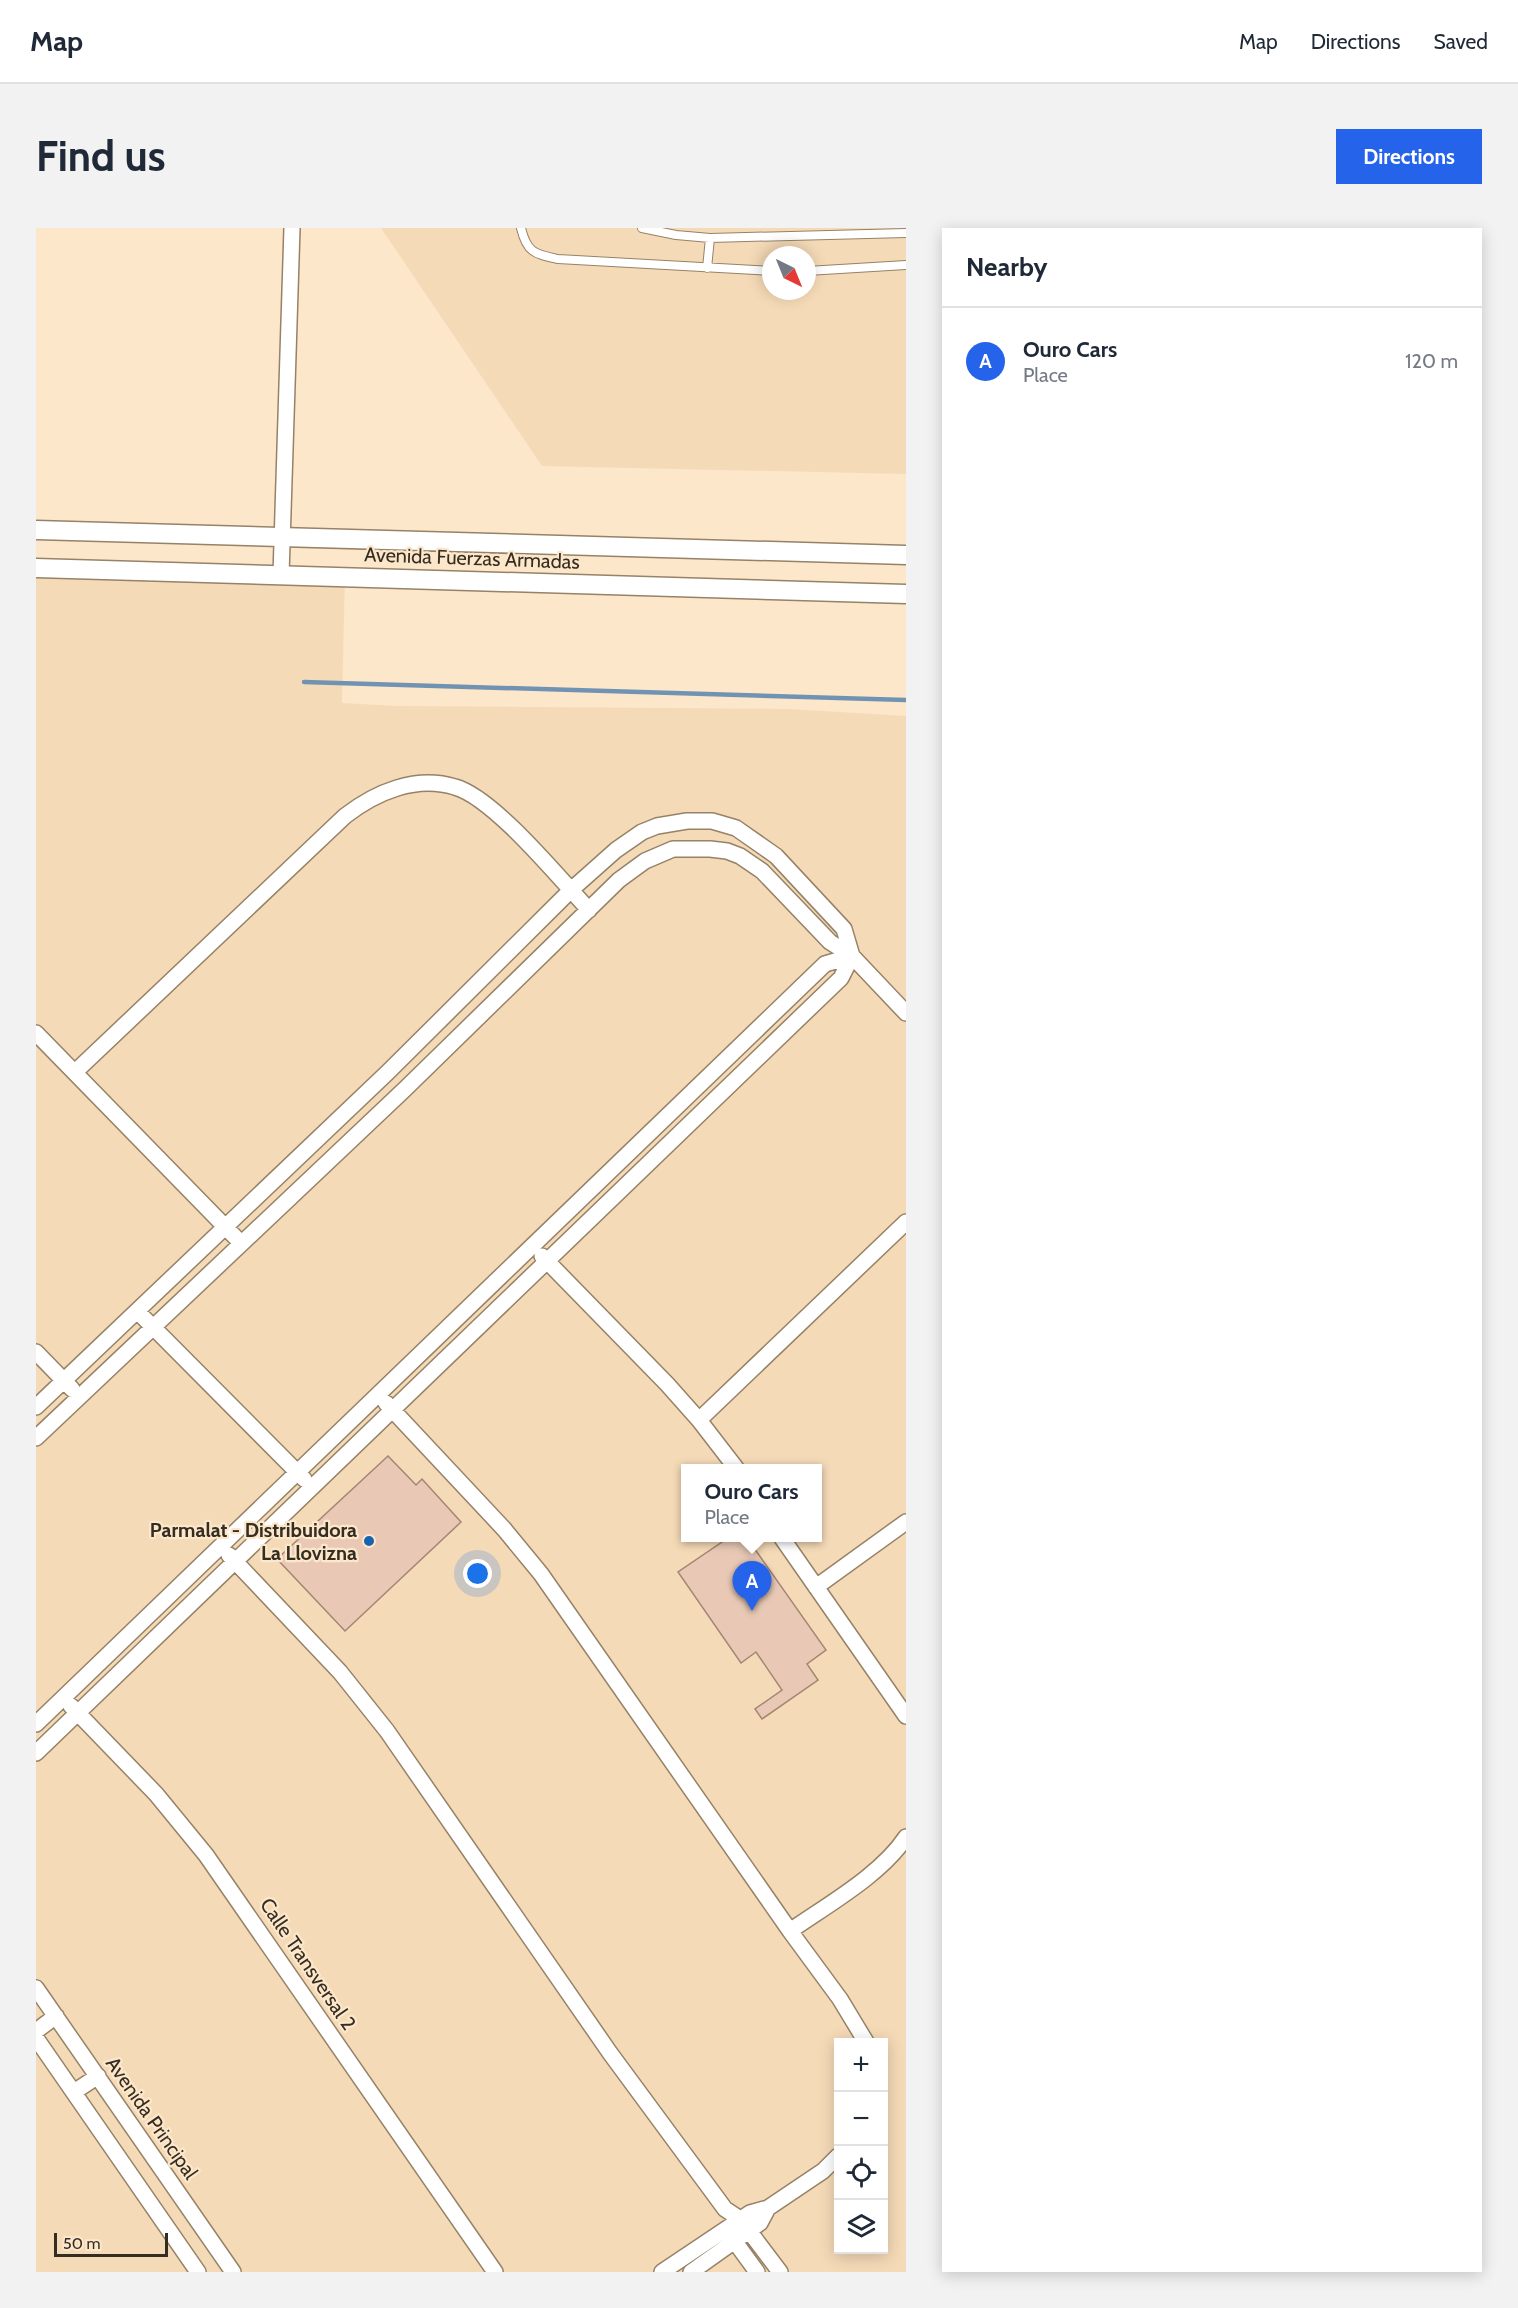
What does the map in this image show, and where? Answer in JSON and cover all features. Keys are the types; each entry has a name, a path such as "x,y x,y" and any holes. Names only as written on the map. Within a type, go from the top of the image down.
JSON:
{"street":[{"path":"281,575 292,228"},
{"name":"Avenida Fuerzas Armadas","path":"36,530 906,555"},
{"name":"Avenida Fuerzas Armadas","path":"36,568 906,594"},
{"path":"75,1072 345,816 360,804 388,790 406,786 441,784 456,787 470,794 498,815 589,910"},
{"path":"36,1407 388,1072 571,890 630,840 650,829 673,822 699,820 725,824 748,835 776,856 844,929 852,956 841,978 36,1752"},
{"path":"36,1438 405,1089 631,869 673,849 727,851 740,856 762,871 830,942 852,956 906,1013"},
{"path":"762,871 776,856"},
{"path":"36,1724 825,964 852,956"},
{"path":"36,1033 241,1243"},
{"path":"388,1072 405,1089"},
{"path":"699,1420 906,1222"},
{"path":"533,1247 667,1384 699,1420 733,1464"},
{"path":"137,1311 312,1488"},
{"path":"36,1352 79,1396"},
{"path":"378,1395 504,1529 541,1574 846,2009 863,2038"},
{"path":"816,1587 906,1522"},
{"path":"785,1542 906,1716"},
{"path":"220,1546 340,1672 387,1731 610,2053 725,2209 744,2225 780,2272"},
{"name":"Calle Transversal 2","path":"63,1698 156,1794 206,1855 495,2272"},
{"path":"790,1931 867,1876 887,1859 906,1837"},
{"name":"Avenida Principal","path":"36,1988 233,2272"},
{"path":"36,2031 56,2016"},
{"path":"36,2038 198,2272"},
{"path":"74,2092 98,2076"},
{"path":"662,2272 744,2225 760,2223 768,2208 823,2171 834,2160"},
{"path":"725,2209 730,2235 757,2272"},
{"path":"691,2272 730,2235"}],"lane":[{"path":"521,228 528,248 537,255 558,259 762,271"},
{"path":"642,228 676,235 710,238 906,233"},
{"path":"707,268 710,238"},
{"path":"816,270 906,265"}],"shaded area":[{"path":"381,228 906,228 906,474 542,466"},
{"path":"36,568 345,577 342,703 398,706 789,709 906,716 906,2272 36,2272"}],"building":[{"name":"Parmalat - Distribuidora La Llovizna","path":"388,1456 416,1485 422,1479 461,1522 345,1631 277,1559"},
{"path":"722,1542 750,1542 826,1650 807,1664 818,1680 762,1719 755,1709 782,1690 756,1652 741,1663 678,1572"}],"waterway":[{"path":"304,682 906,700"}],"place":[{"name":"Parmalat - Distribuidora La Llovizna","path":"369,1541"},
{"name":"Ouro Cars","path":"752,1611"}]}
